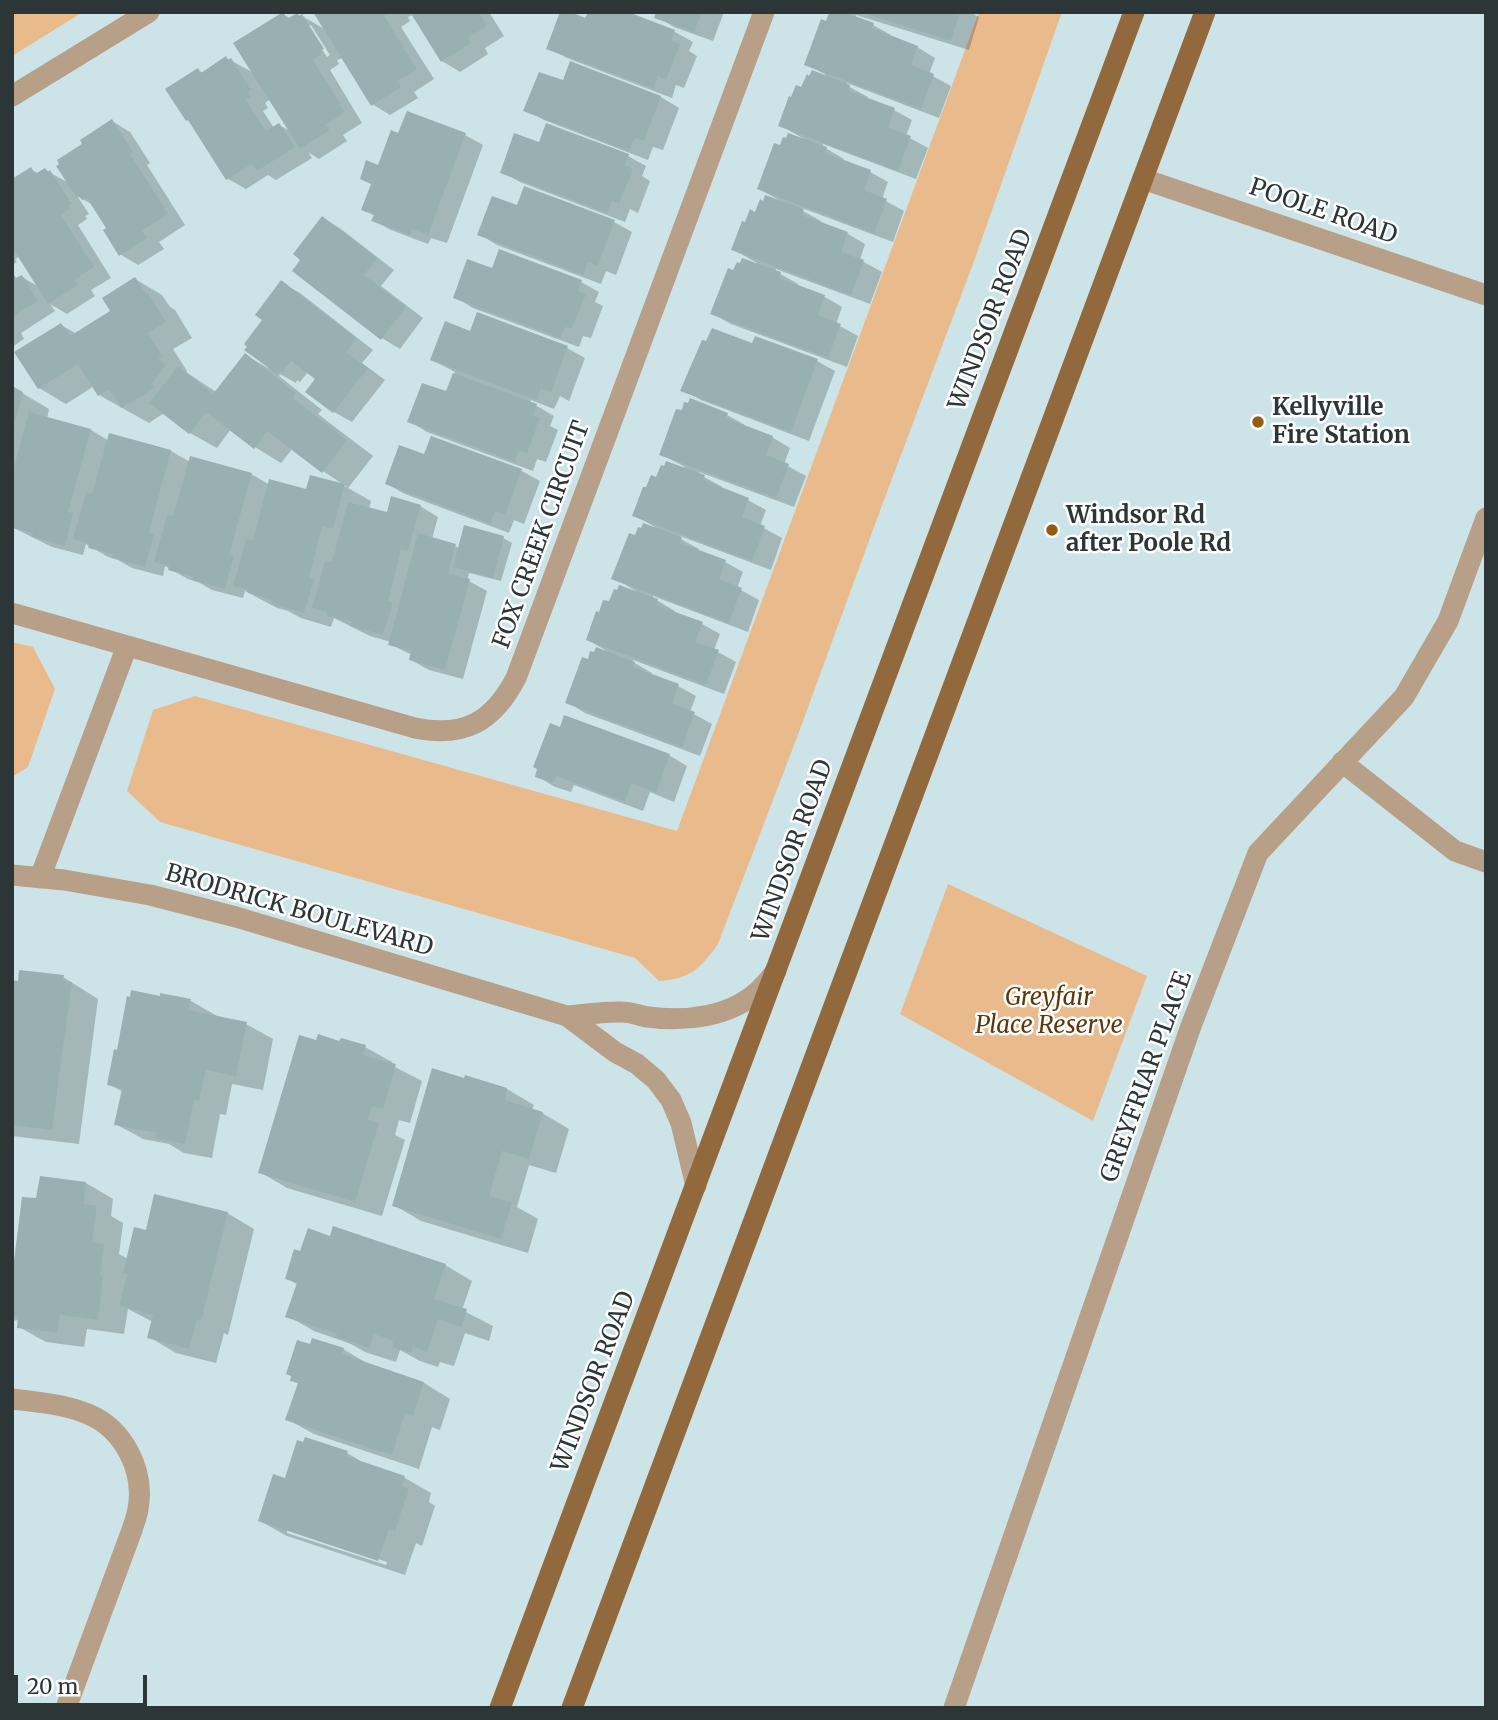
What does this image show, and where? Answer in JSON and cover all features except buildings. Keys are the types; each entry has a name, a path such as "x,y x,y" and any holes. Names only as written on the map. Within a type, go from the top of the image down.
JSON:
{"main road":[{"name":"WINDSOR ROAD","path":"500,1708 1134,12"},
{"path":"572,1708 1205,12"}],"street":[{"path":"12,96 149,12"},
{"name":"FOX CREEK CIRCUIT","path":"12,613 434,732 455,730 474,724 492,713 506,697 516,678 764,12"},
{"name":"POOLE ROAD","path":"1143,179 1486,295"},
{"name":"GREYFRIAR PLACE","path":"954,1708 1191,1026 1258,853 1404,697 1447,621 1486,518"},
{"path":"40,878 127,646"},
{"path":"1342,762 1455,851 1486,862"},
{"name":"BRODRICK BOULEVARD","path":"12,875 64,880 150,895 236,917 567,1016 656,1080 671,1100 681,1123 696,1186"},
{"name":"BRODRICK BOULEVARD","path":"567,1016 622,1012 646,1017 694,1018 737,1005 757,992 776,971"},
{"path":"12,1399 68,1407 90,1415 110,1428 125,1445 136,1467 140,1489 132,1530 66,1708"}],"green space":[{"path":"12,12 83,12 12,56"},
{"path":"979,12 1062,12 973,264 799,732 718,944 700,966 679,978 659,981 635,958 160,822 127,791 153,710 195,696 677,831"},
{"path":"12,642 33,647 55,689 28,767 12,777"},
{"name":"Greyfair Place Reserve","path":"948,884 1147,976 1093,1121 900,1014"}],"place":[{"name":"Kellyville Fire Station","path":"1258,422"},
{"name":"Windsor Rd after Poole Rd","path":"1052,530"}]}
